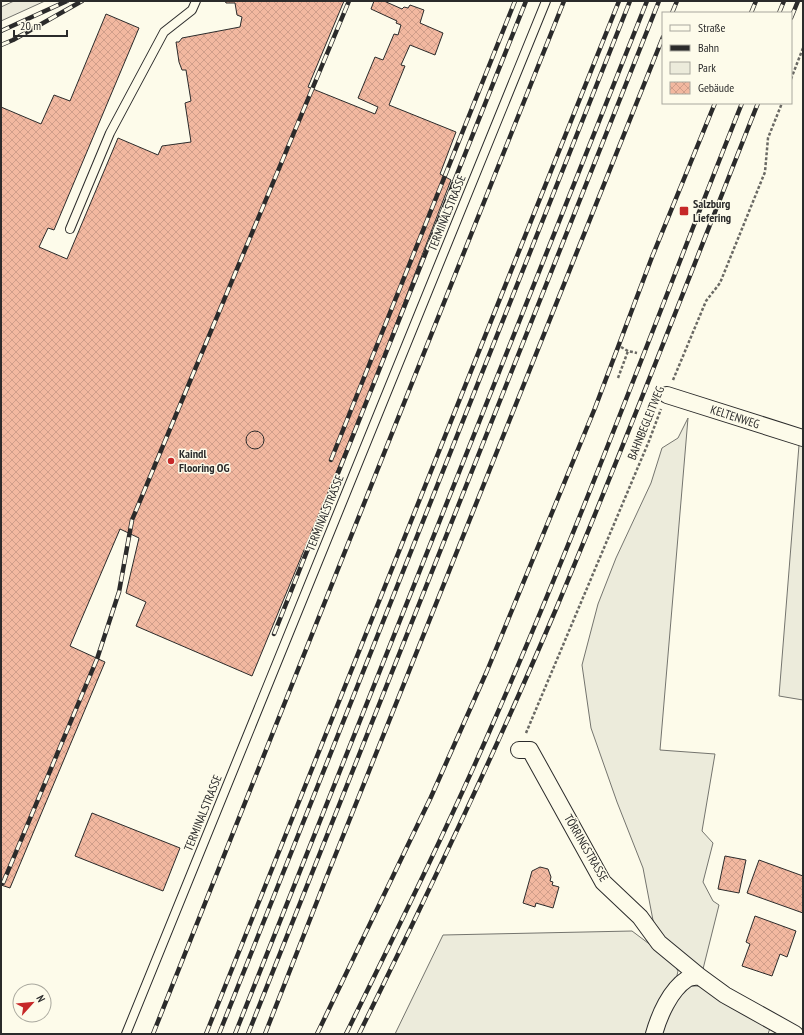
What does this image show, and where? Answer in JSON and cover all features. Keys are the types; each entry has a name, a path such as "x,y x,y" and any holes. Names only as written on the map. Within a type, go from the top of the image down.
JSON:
{"street":[{"name":"KELTENWEG","path":"667,395 803,438"},
{"name":"TÖRRINGSTRASSE","path":"519,750 530,750 603,882 640,917 659,943 725,995 795,1034"},
{"path":"654,1034 662,1010 669,998 687,979 699,976"}],"lane":[{"path":"70,229 110,133 164,32 192,10 196,1"},
{"name":"TERMINALSTRASSE","path":"126,1034 546,1"}],"path":[{"path":"792,76 803,48"},
{"name":"BAHNBEGLEITWEG","path":"519,750 649,441 706,301 720,283 765,172 768,138 782,104"},
{"path":"621,347 628,351 637,353"},
{"path":"618,378 628,351"}],"green space":[{"path":"688,418 660,750 715,754 702,831 713,843 703,882 713,901 719,905 702,973 656,936 643,868 617,802 591,728 582,665 598,604 616,558 651,483 662,448 678,438"},
{"path":"799,445 803,446 803,700 779,696"},
{"path":"632,931 672,961 678,971 675,984 650,1034 395,1034 443,935"},
{"path":"690,986 699,986 714,993 770,1028 768,1034 659,1034 681,992"}],"shaded area":[{"path":"14,1 45,1 1,21 1,7"}],"building":[{"name":"Kaindl Flooring OG","path":"225,1 344,1 308,87 375,114 378,107 358,98 375,57 383,60 394,34 398,35 401,25 396,23 397,21 371,9 374,1 384,1 402,9 404,7 408,8 410,5 424,10 420,23 443,33 435,55 410,45 401,65 405,66 389,105 456,132 440,174 451,180 369,393 252,676 136,626 146,602 126,593 139,538 120,529 70,646 105,662 10,888 1,885 1,107 41,124 54,95 70,101 106,14 139,28 54,230 48,228 39,247 67,259 118,138 158,155 162,146 191,142 185,103 191,101 186,70 182,70 179,62 176,42 179,42 182,38 240,27 242,17 237,15 235,3 226,3"},
{"path":"255,431 261,434 264,440 261,446 255,449 249,446 246,440 249,434"},
{"path":"92,813 180,848 163,891 75,856"},
{"path":"725,856 746,860 739,893 718,889"},
{"path":"759,860 803,876 803,913 747,893"},
{"path":"540,867 548,869 551,877 550,881 553,882 552,885 559,887 553,908 536,903 535,907 523,903 532,871"},
{"path":"755,916 796,931 787,957 780,954 772,976 742,966 750,944 746,942"}],"railway":[{"path":"1,31 67,1"},
{"path":"1,45 13,40 82,1"},
{"path":"3,883 97,659 119,592 132,520 349,1"},
{"path":"331,460 515,1"},
{"path":"274,634 526,1"},
{"path":"153,1034 564,1"},
{"path":"206,1034 619,1"},
{"path":"219,1034 630,1"},
{"path":"235,1034 647,1"},
{"path":"248,1034 659,1"},
{"path":"672,12 677,1"},
{"path":"751,12 756,1"},
{"path":"779,12 784,1"},
{"path":"792,16 798,1"},
{"path":"265,1034 662,39"},
{"path":"317,1034 431,797 487,671 595,408 652,257 715,104"},
{"path":"346,1034 459,800 527,645 590,491 742,104"},
{"path":"359,1034 460,823 556,609 633,420 758,104"}],"place":[{"name":"Salzburg Liefering","path":"684,211"},
{"name":"Kaindl Flooring OG","path":"171,461"}]}
